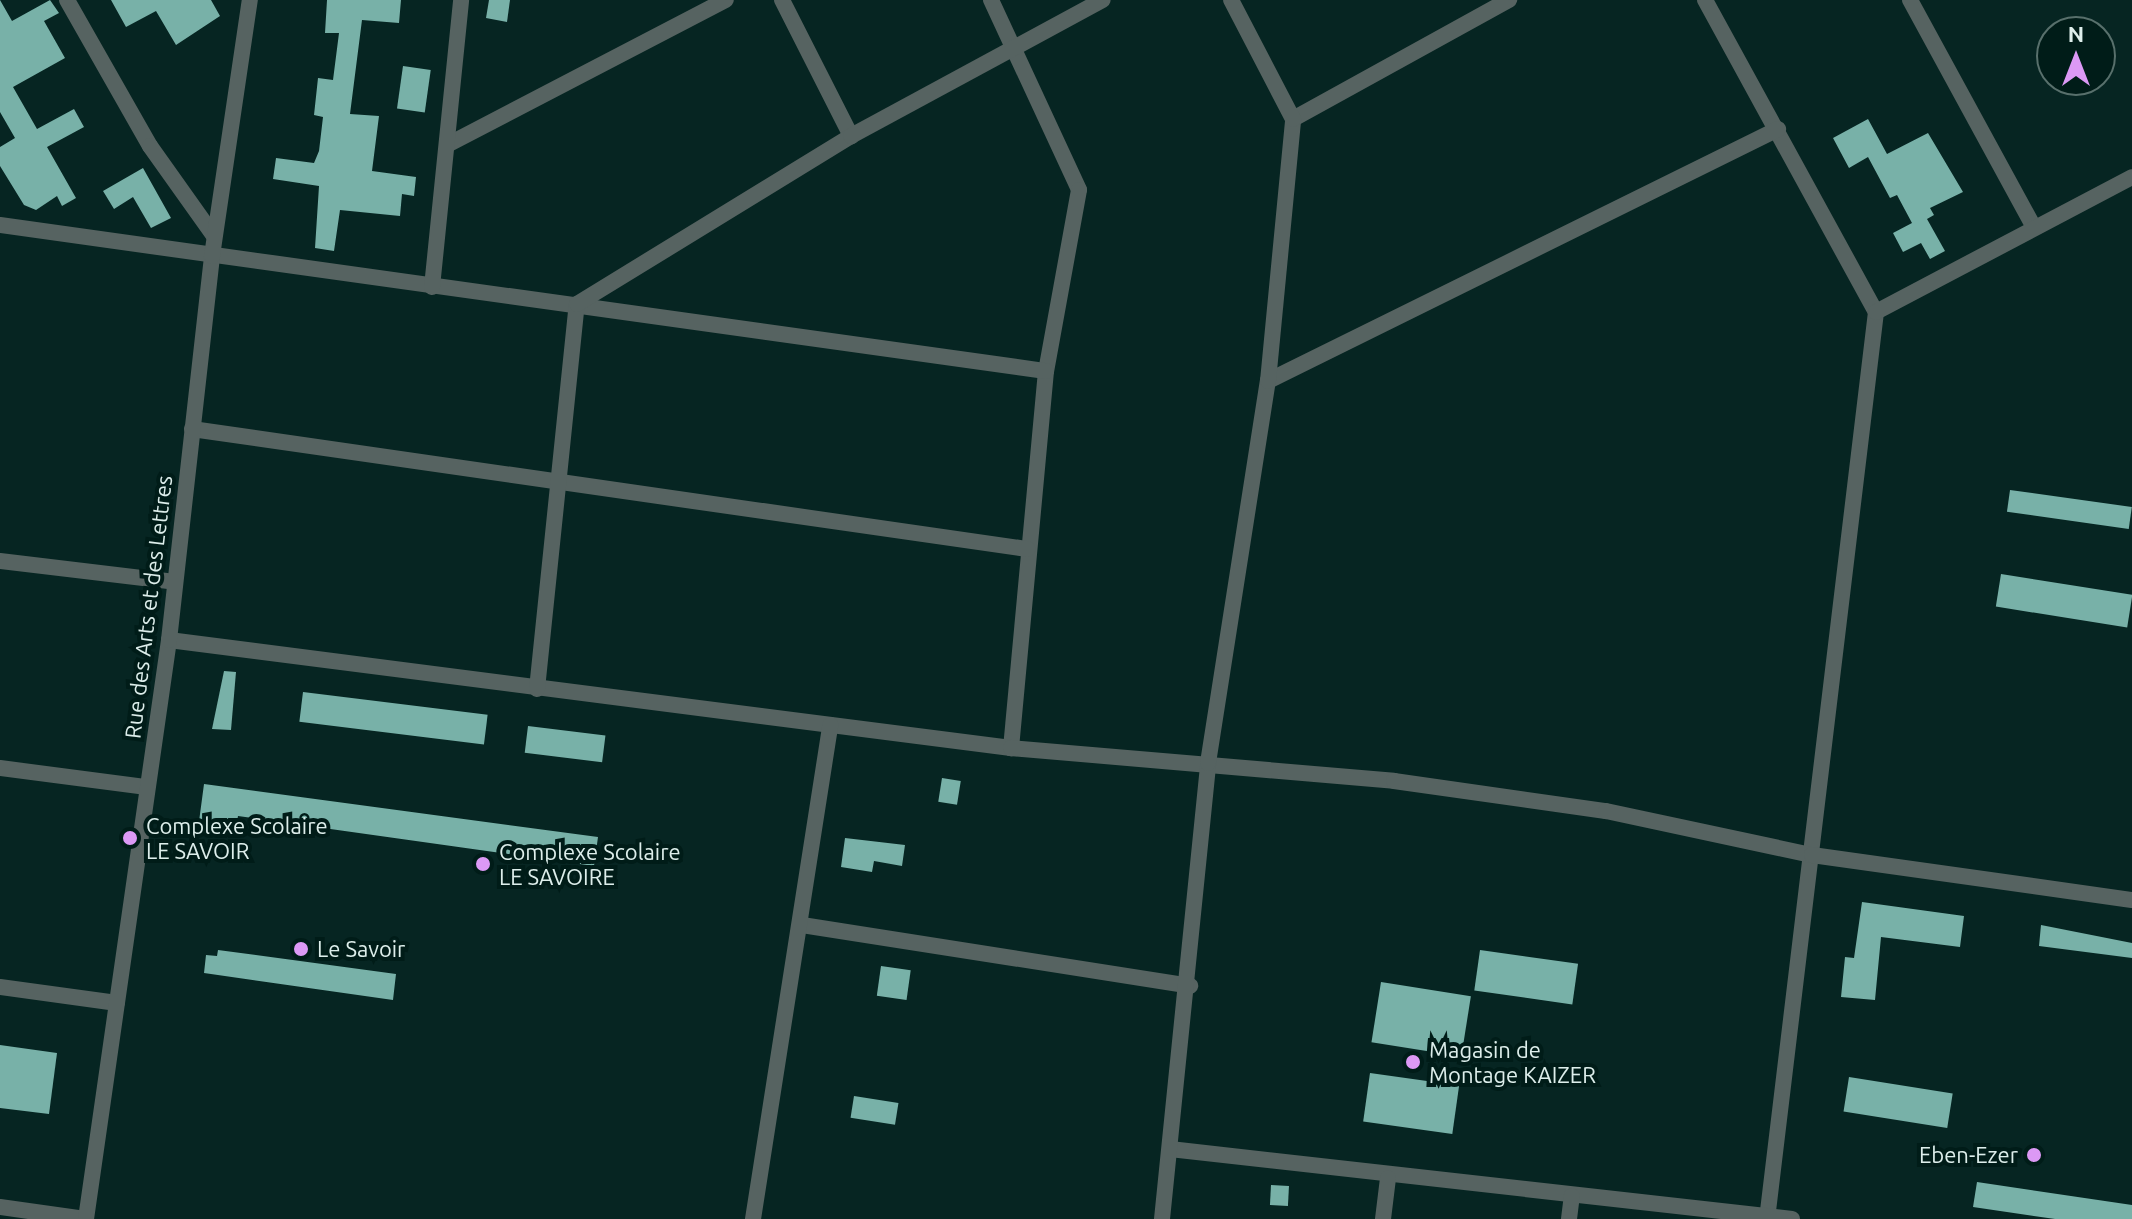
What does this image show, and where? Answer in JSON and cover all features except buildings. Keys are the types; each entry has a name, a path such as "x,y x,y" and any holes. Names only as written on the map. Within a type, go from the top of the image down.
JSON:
{"street":[{"path":"67,0 150,146 214,236"},
{"name":"Rue des Arts et des Lettres","path":"85,1219 169,640 214,236 250,0"},
{"path":"432,287 449,144 461,0"},
{"path":"449,144 726,0"},
{"path":"782,0 851,136"},
{"path":"991,0 1017,50 1079,190 1046,371 1027,549 1011,748"},
{"path":"577,304 851,136 1017,50 1103,0"},
{"path":"1162,1219 1190,986 1208,763 1268,381 1293,119 1231,0"},
{"path":"1293,119 1509,0"},
{"path":"1705,0 1876,312 1767,1217"},
{"path":"1910,0 2033,226"},
{"path":"1268,381 1778,129"},
{"path":"1876,312 2033,226 2132,177"},
{"path":"0,225 1046,371"},
{"path":"537,689 577,304"},
{"path":"192,429 557,484 1027,549"},
{"path":"0,561 175,582"},
{"path":"169,640 1011,748 1394,781 1606,811 1812,855 2132,900"},
{"path":"753,1219 802,925 830,725"},
{"path":"0,768 147,787"},
{"path":"802,925 1190,986"},
{"path":"0,987 117,1003"},
{"path":"1170,1149 1388,1178 1792,1219"},
{"path":"1383,1219 1388,1178"},
{"path":"1569,1219 1572,1196"},
{"path":"0,1207 85,1219"}],"place":[{"name":"Complexe Scolaire LE SAVOIR","path":"130,838"},
{"name":"Complexe Scolaire LE SAVOIRE","path":"483,864"},
{"name":"Le Savoir","path":"301,949"},
{"name":"Magasin de Montage KAIZER","path":"1413,1062"},
{"name":"Eben-Ezer","path":"2034,1155"}]}
